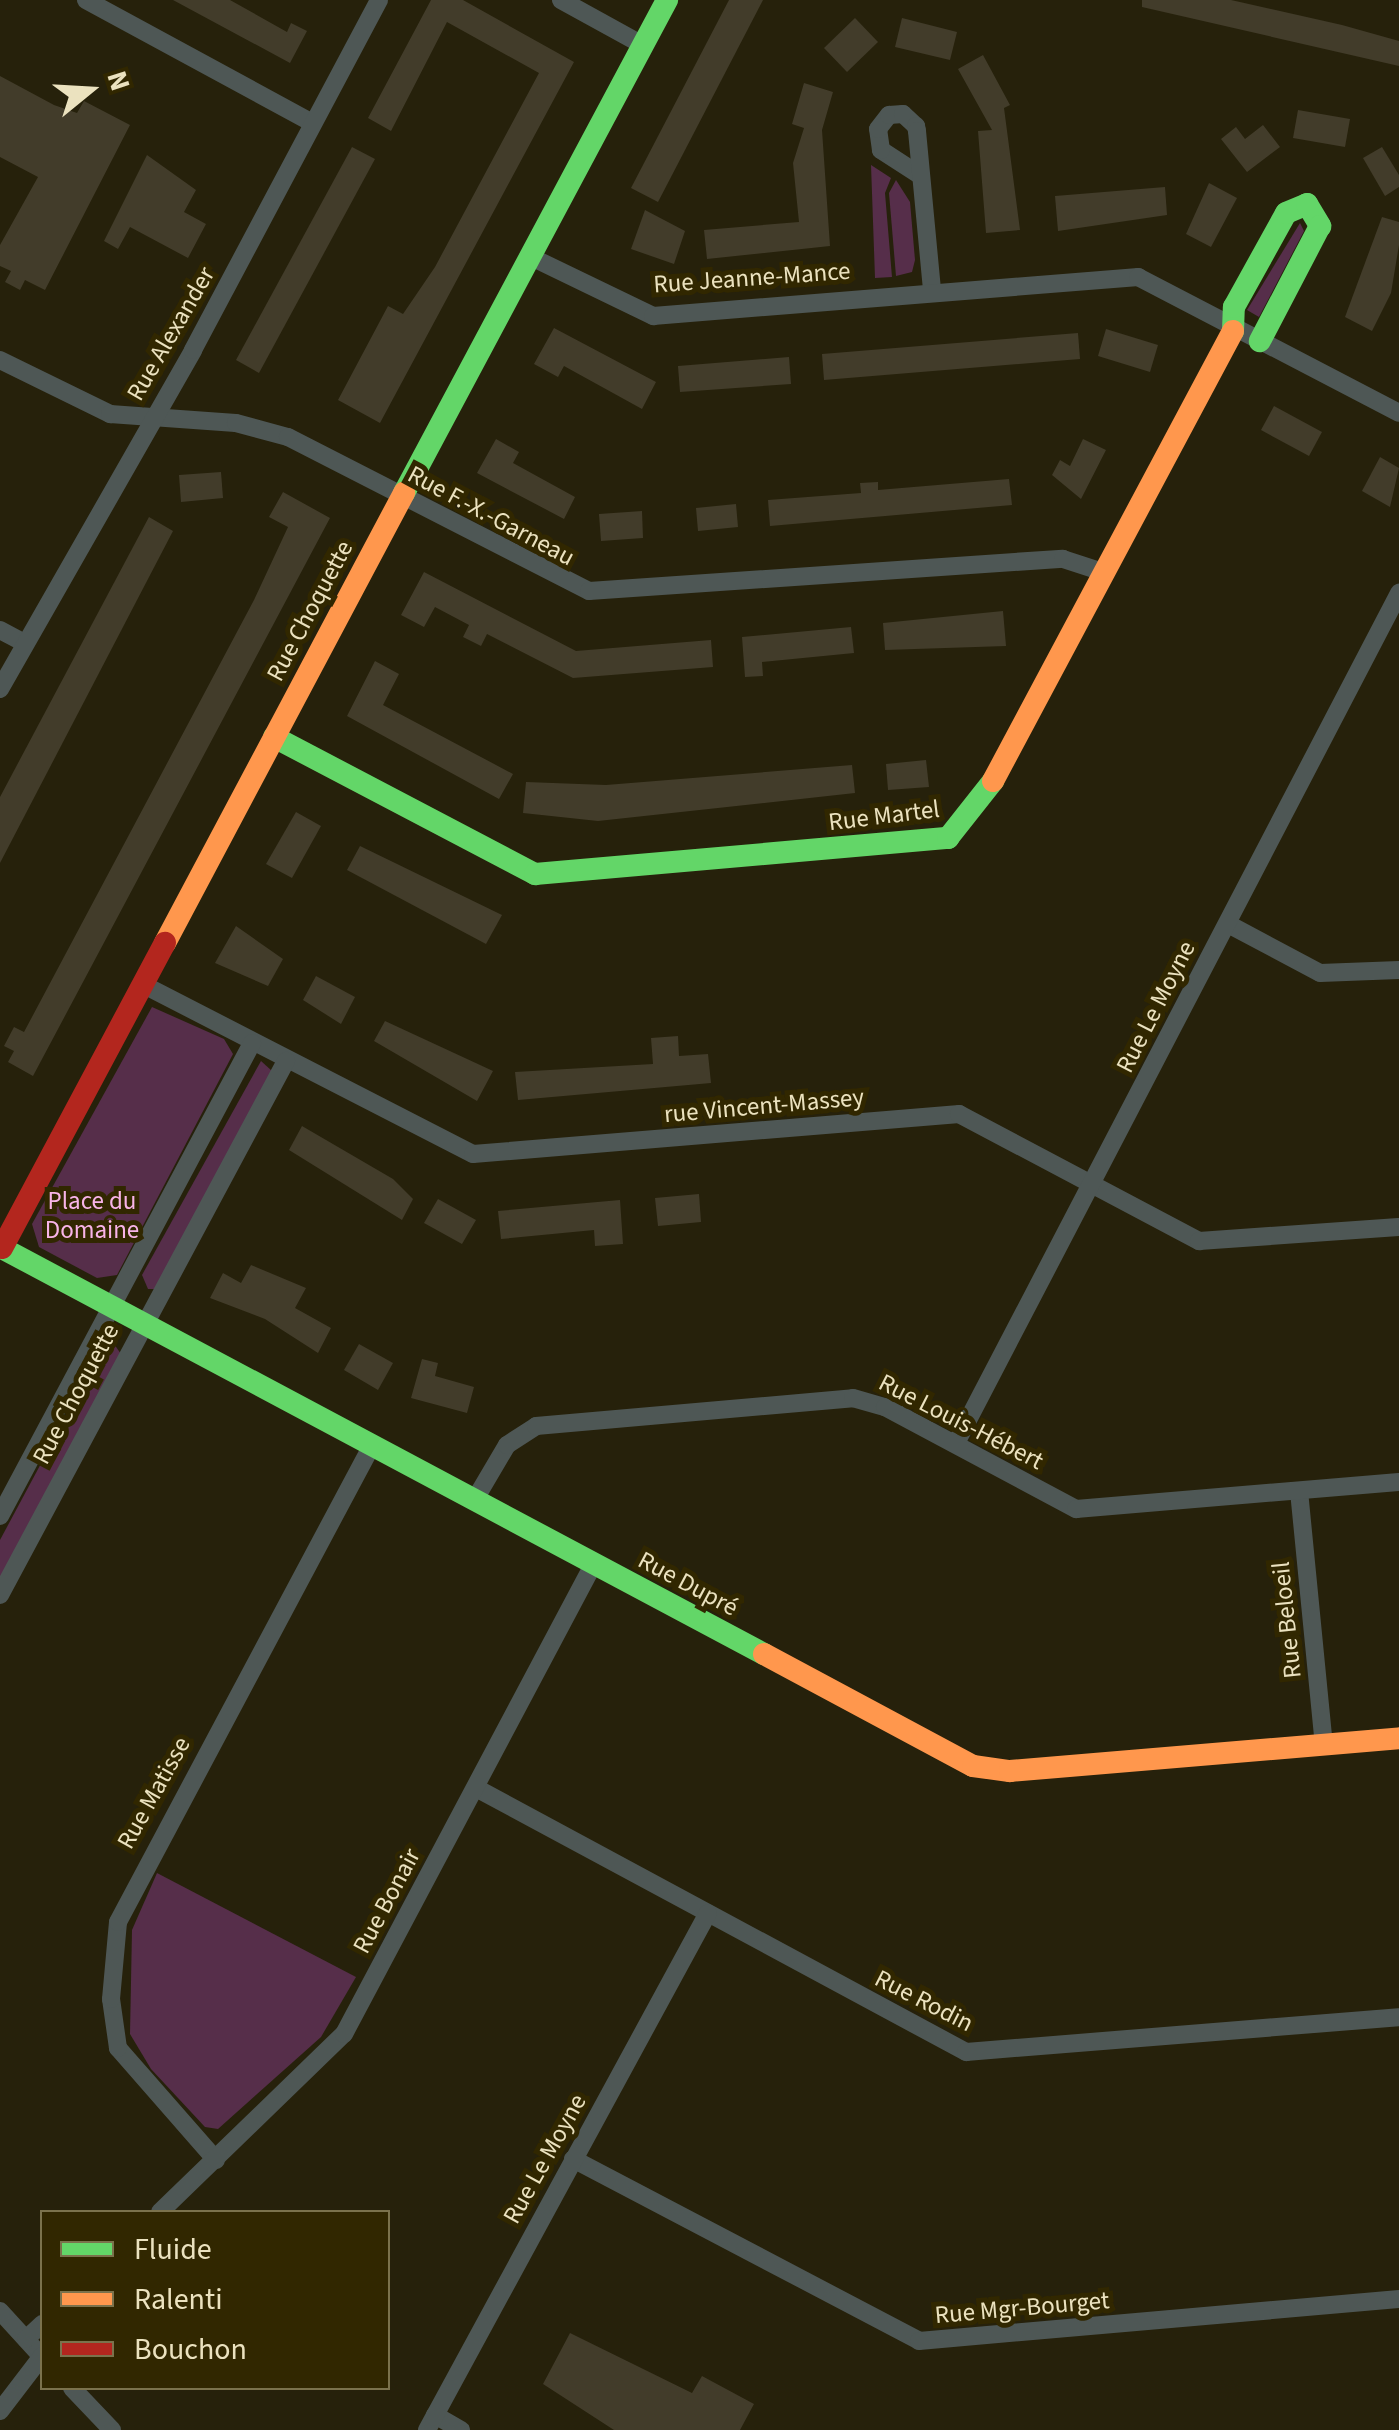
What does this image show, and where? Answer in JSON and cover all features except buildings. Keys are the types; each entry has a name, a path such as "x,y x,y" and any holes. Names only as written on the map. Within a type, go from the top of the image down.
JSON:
{"street":[{"path":"86,0 313,123"},
{"name":"Rue Alexander","path":"0,689 378,0"},
{"path":"561,0 644,44"},
{"name":"Rue Choquette","path":"1,1247 668,0"},
{"path":"921,176 932,291"},
{"path":"1235,327 1234,307 1286,212 1311,206 1320,226 1260,341"},
{"name":"Rue Jeanne-Mance","path":"530,256 648,315 1132,276 1399,413"},
{"name":"Rue Martel","path":"274,737 535,874 940,840 972,819 1235,327"},
{"name":"Rue F.-X.-Garneau","path":"0,360 84,405 151,419 276,432 554,579 601,593 1062,559 1103,572"},
{"name":"Rue Le Moyne","path":"956,1444 1399,593"},
{"path":"0,630 24,644"},
{"path":"1228,924 1320,972 1399,970"},
{"name":"rue Vincent-Massey","path":"142,984 480,1156 954,1114 1206,1243 1399,1227"},
{"name":"Rue Choquette","path":"0,1516 252,1043"},
{"name":"Rue Choquette","path":"0,1594 286,1060"},
{"name":"Rue Dupré","path":"1,1247 982,1768 1399,1738"},
{"name":"Rue Louis-Hébert","path":"474,1501 512,1439 544,1425 853,1398 956,1444 1076,1509 1399,1482"},
{"name":"Rue Matisse","path":"216,2160 118,2048 110,1999 118,1922 372,1447"},
{"name":"Rue Beloeil","path":"1299,1491 1324,1744"},
{"name":"Rue Bonair","path":"162,2210 338,2042 594,1565"},
{"name":"Rue Rodin","path":"476,1788 974,2054 1399,2017"},
{"name":"Rue Le Moyne","path":"431,2423 708,1913"},
{"name":"Rue Mgr-Bourget","path":"574,2160 920,2341 1399,2299"},
{"path":"0,2311 40,2355"},
{"path":"26,2339 40,2326"},
{"path":"0,2411 40,2360"},
{"path":"74,2390 112,2430"},
{"path":"431,2423 461,2430"}],"green space":[{"path":"871,165 891,178 885,193 892,277 875,278"},
{"path":"896,180 910,202 915,260 912,272 896,276 889,193"},
{"path":"1300,223 1304,231 1259,317 1247,310"},
{"name":"Place du Domaine","path":"152,1007 224,1039 233,1054 117,1275 97,1278 39,1247 32,1224"},
{"path":"261,1061 272,1071 155,1289 148,1289 142,1275"},
{"path":"114,1344 121,1354 0,1583 0,1540 103,1348"},
{"path":"157,1873 356,1977 321,2037 218,2129 205,2127 151,2069 130,2034 132,1930"}],"traffic: fast":[{"path":"404,493 667,0"},
{"path":"1233,331 1234,307 1286,213 1307,204 1320,226 1260,341"},
{"path":"274,737 535,874 948,838 993,781"},
{"path":"0,1247 764,1654"}],"traffic: slow":[{"path":"993,781 1233,331"},
{"path":"165,943 404,493"},
{"path":"764,1654 973,1766 1010,1771 1399,1738"}],"traffic: jam":[{"path":"2,1248 165,943"}]}
